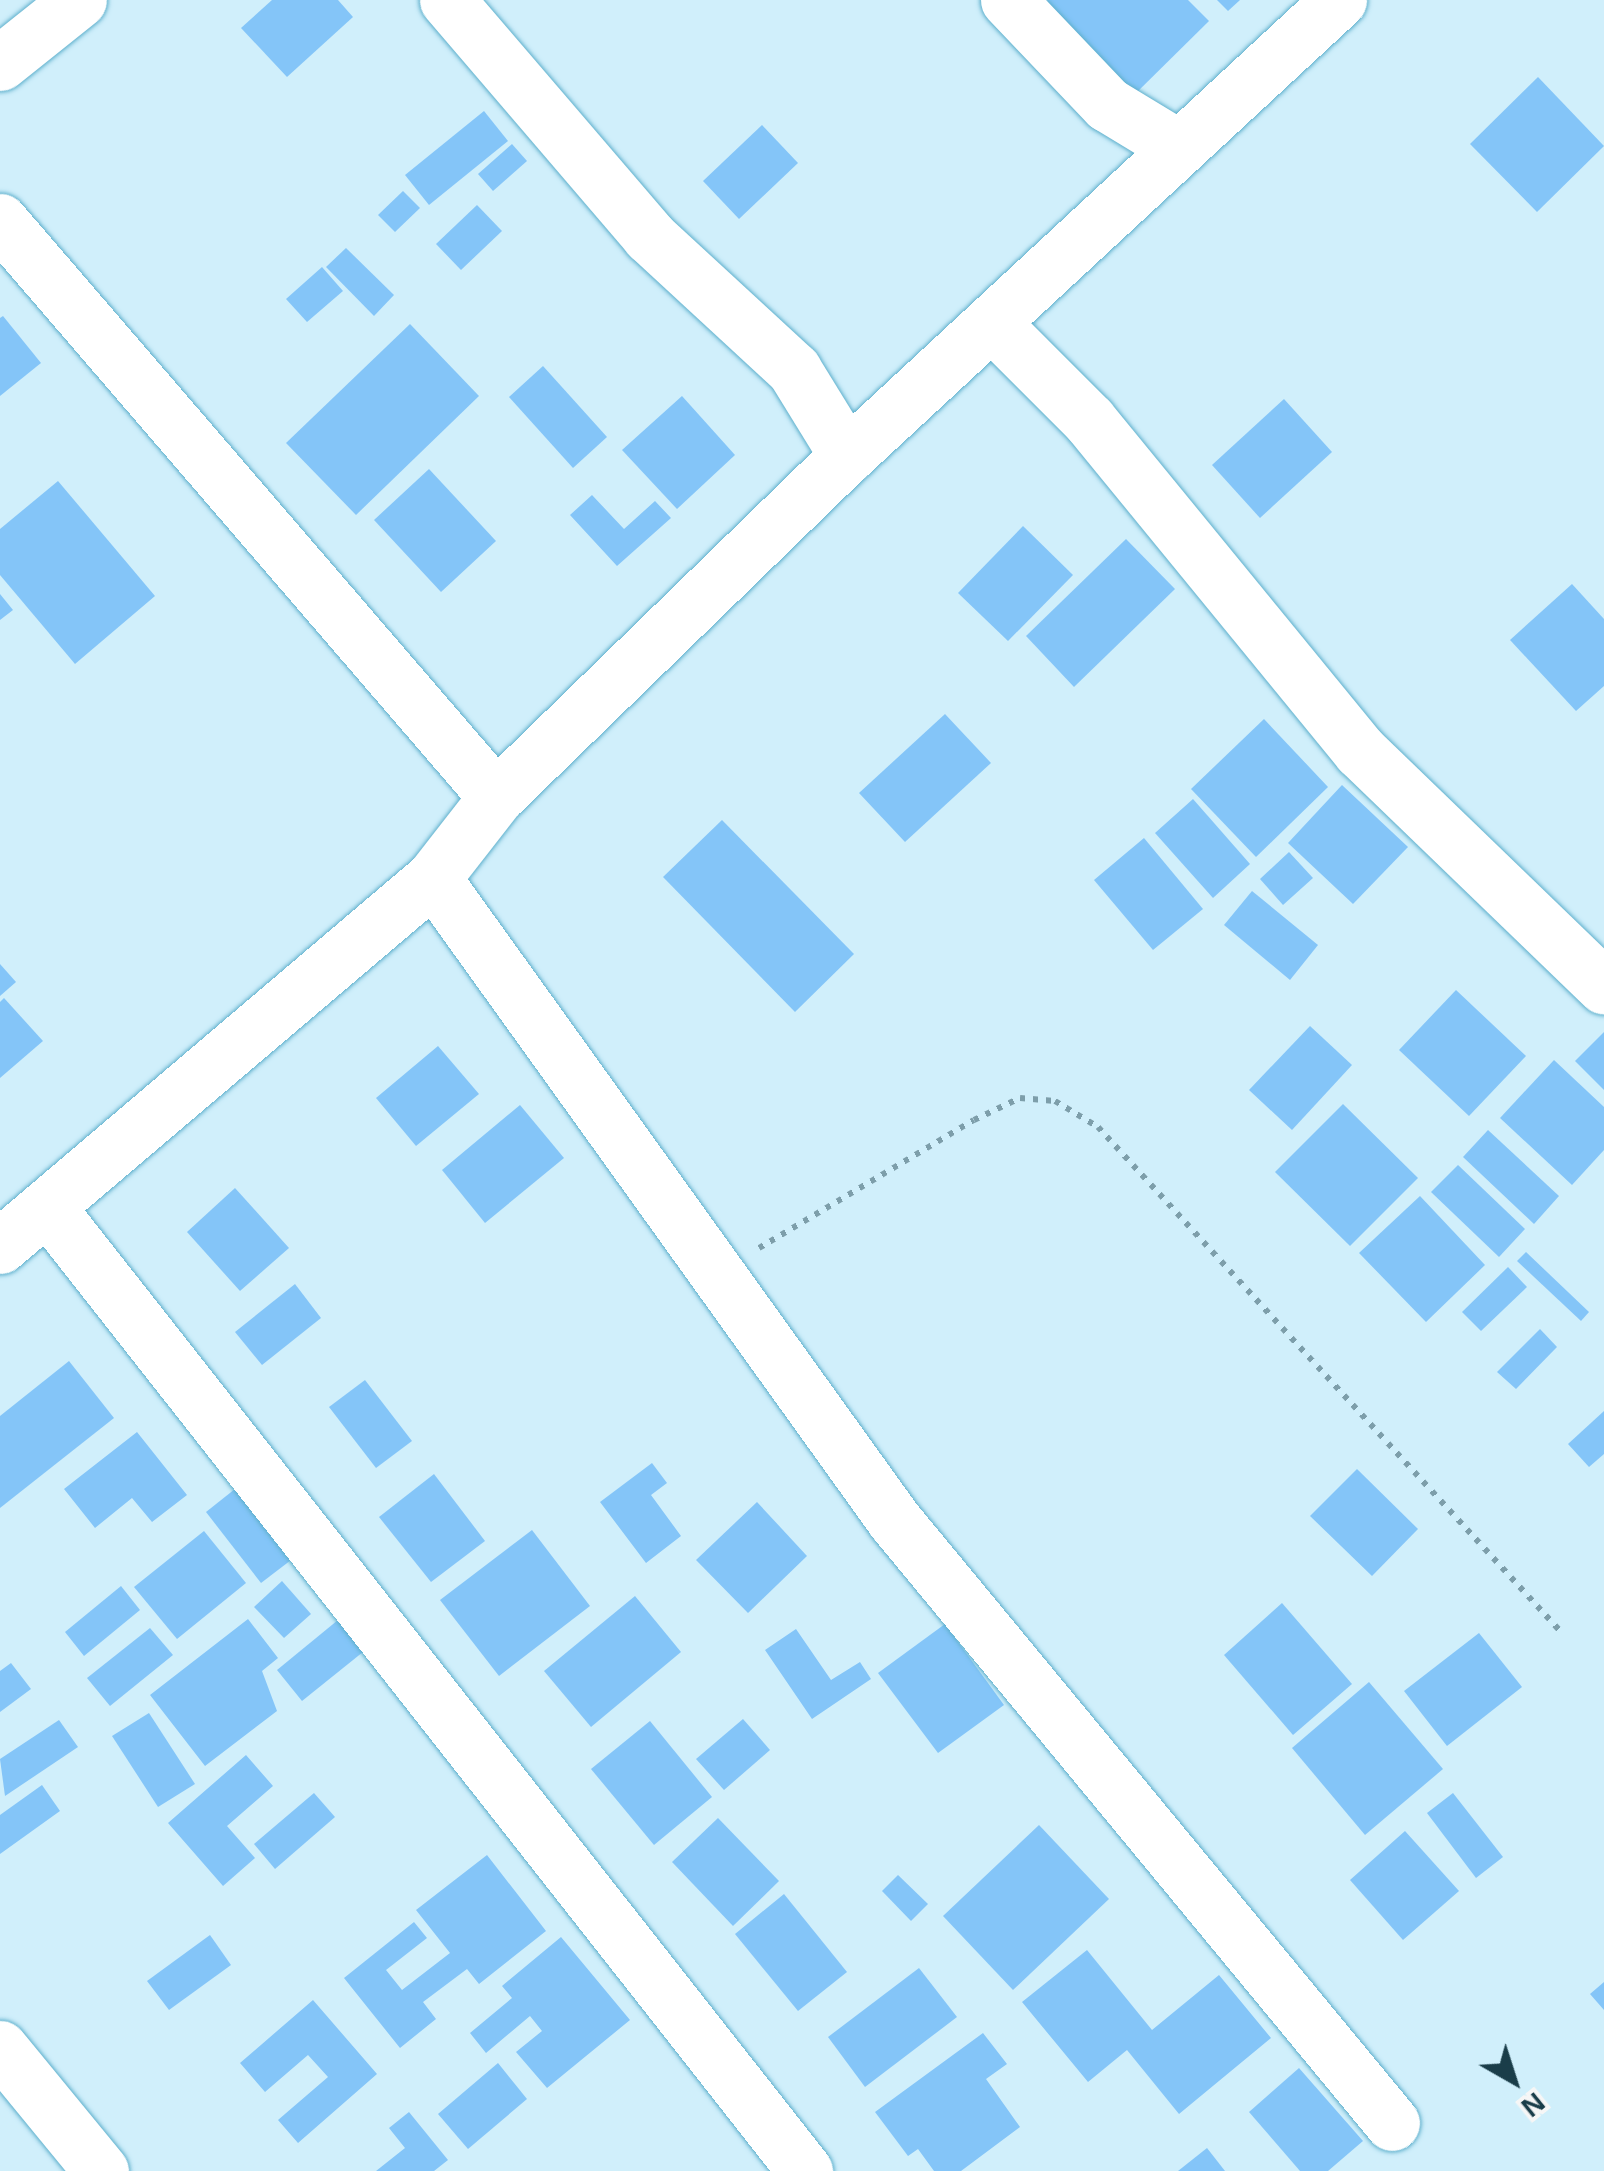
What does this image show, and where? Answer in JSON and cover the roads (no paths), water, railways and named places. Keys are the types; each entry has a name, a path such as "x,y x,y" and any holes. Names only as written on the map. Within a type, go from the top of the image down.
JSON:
{"street":[{"path":"0,64 79,0"},
{"path":"447,0 649,236 794,370 847,456"},
{"path":"1008,0 1107,104 1178,146"},
{"path":"0,1246 433,878 496,797 847,456 996,326 1178,146 1339,0"},
{"path":"0,221 496,797"},
{"path":"996,326 1089,420 1360,751 1604,986"},
{"path":"433,878 714,1273 1051,1720 1392,2123"},
{"path":"48,1208 805,2171"},
{"path":"0,2048 101,2171"}]}
